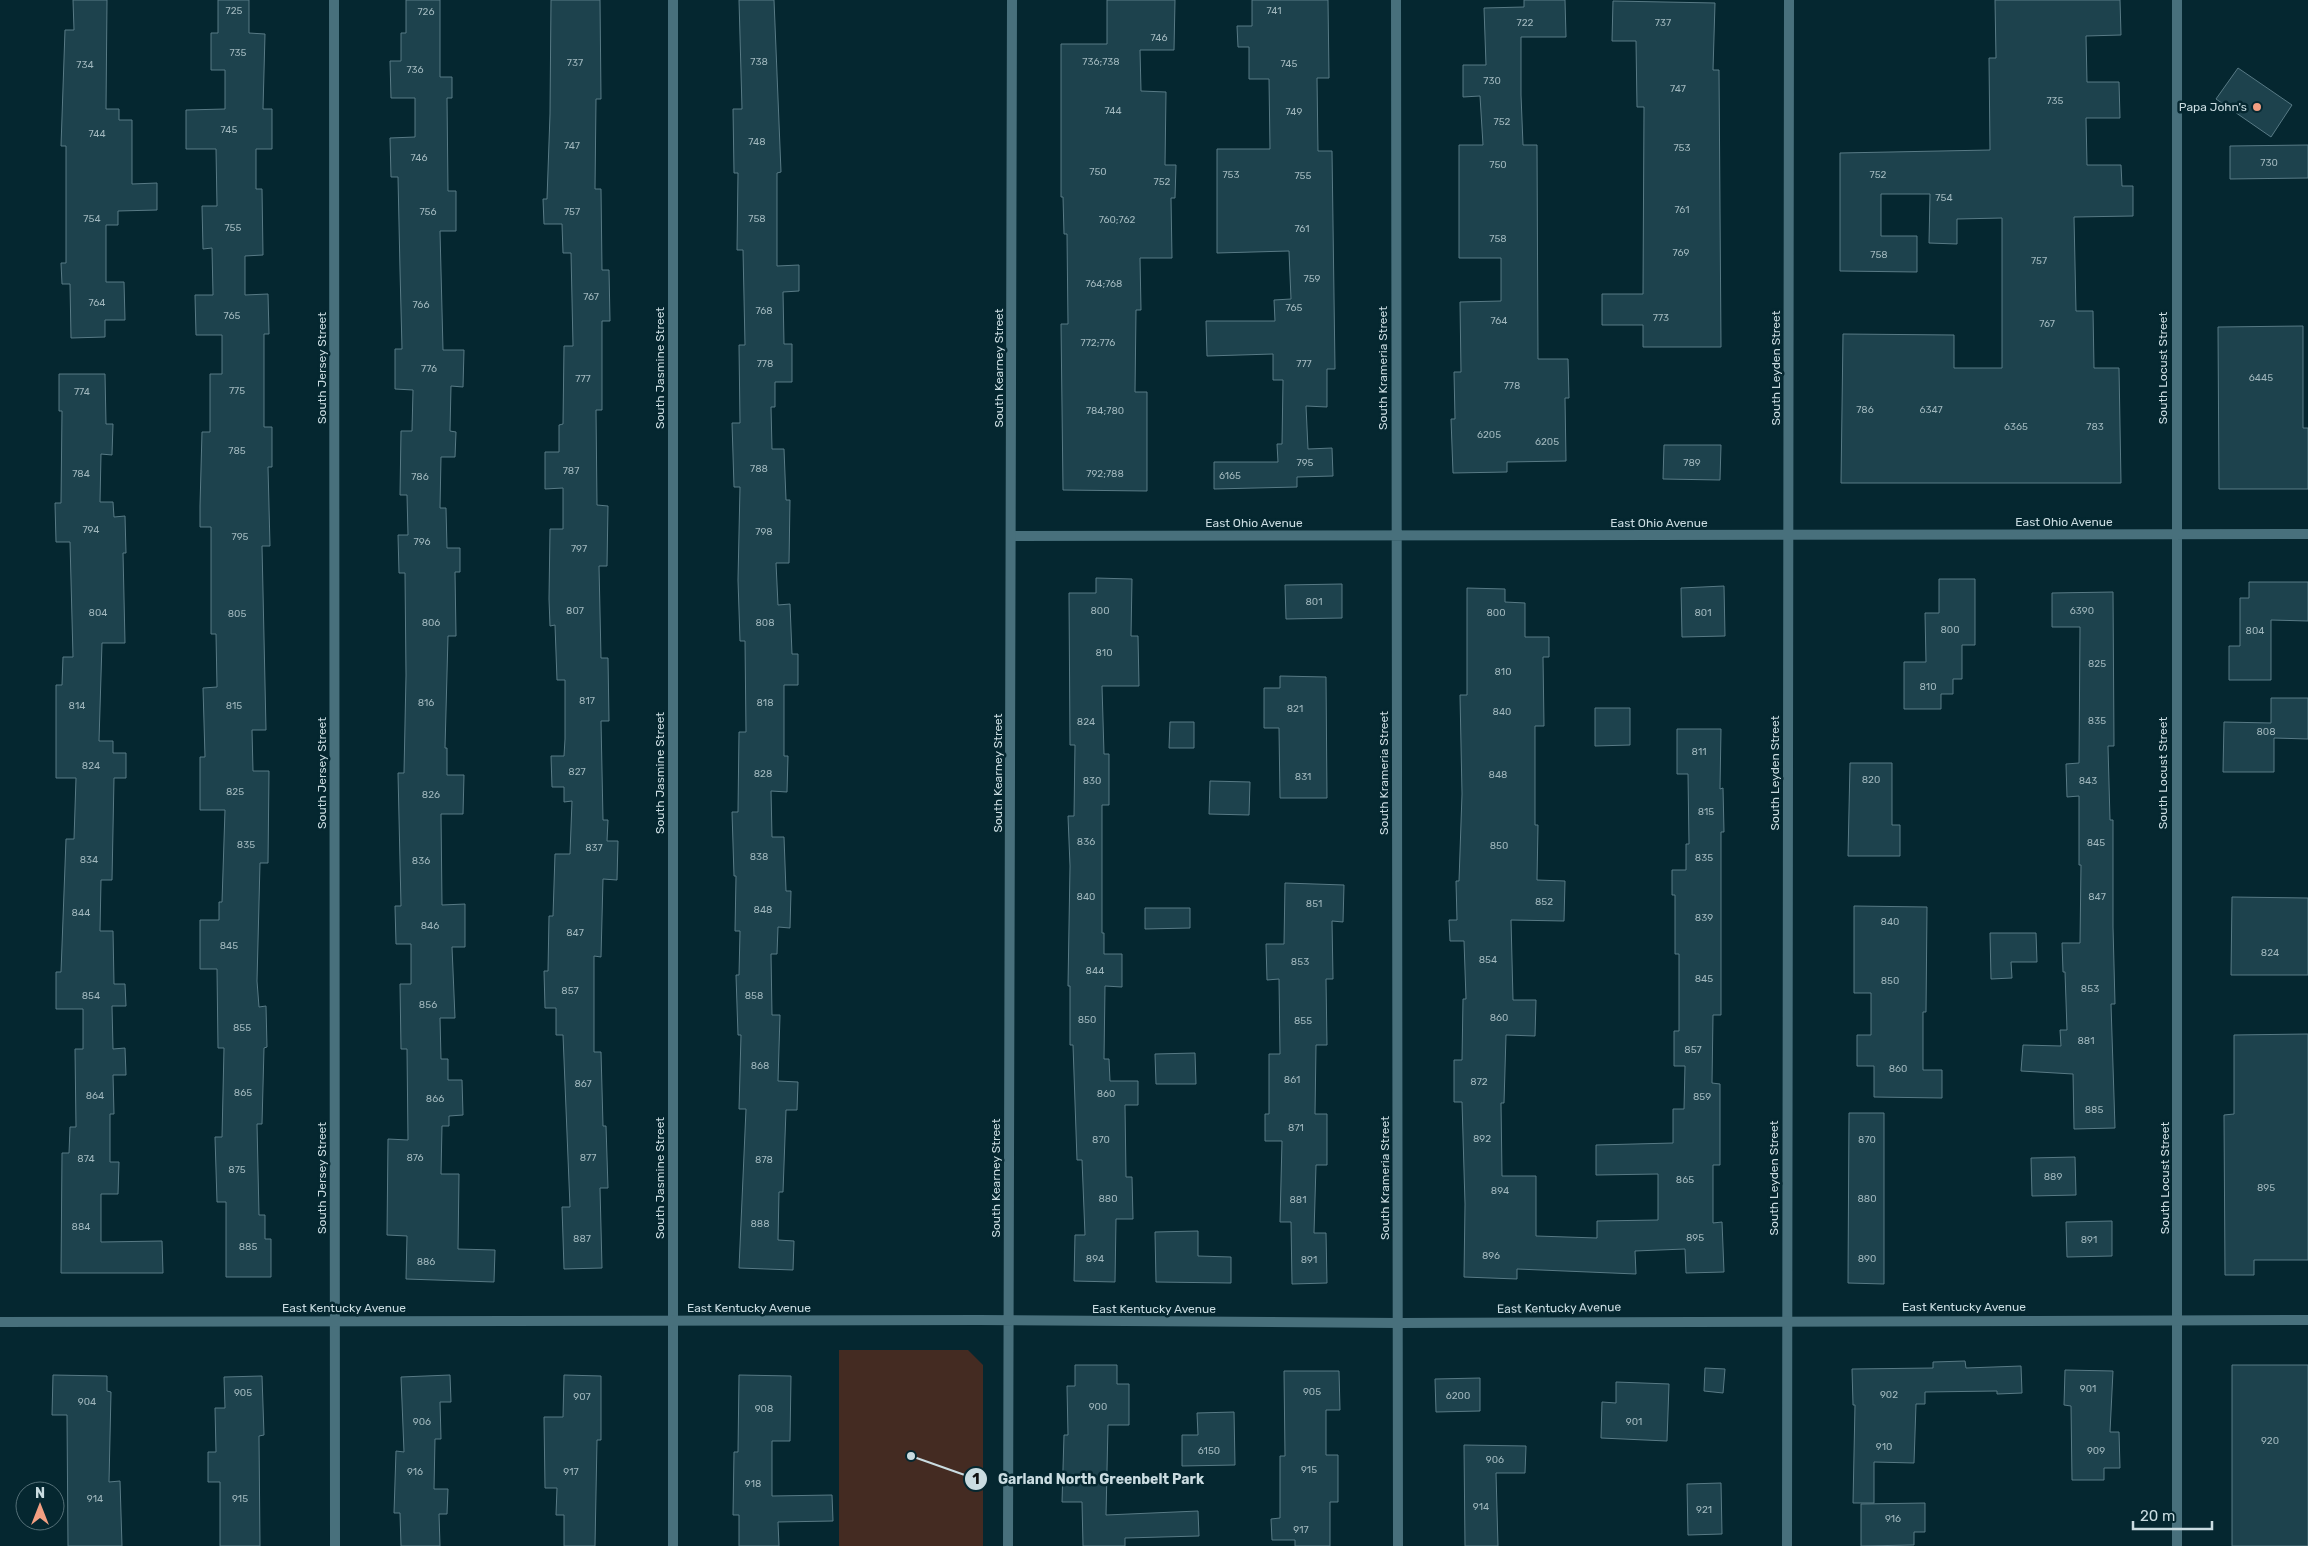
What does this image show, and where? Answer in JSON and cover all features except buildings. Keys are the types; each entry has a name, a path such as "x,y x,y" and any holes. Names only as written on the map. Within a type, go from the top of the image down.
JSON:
{"street":[{"name":"South Jersey Street","path":"334,0 334,1546"},
{"name":"South Jasmine Street","path":"673,0 673,1546"},
{"name":"South Kearney Street","path":"1008,1546 1012,0"},
{"name":"South Krameria Street","path":"1396,0 1398,1546"},
{"name":"South Leyden Street","path":"1787,1546 1789,0"},
{"name":"South Locust Street","path":"2177,0 2177,1546"},
{"name":"East Ohio Avenue","path":"1011,536 2308,534"},
{"name":"East Kentucky Avenue","path":"0,1322 1008,1320 1398,1323 1786,1320 2308,1320"}],"shaded area":[{"path":"839,1350 968,1350 983,1365 983,1546 839,1546"}],"place":[{"name":"Papa John's","path":"2257,107"},
{"name":"Garland North Greenbelt Park","path":"911,1456"}]}
